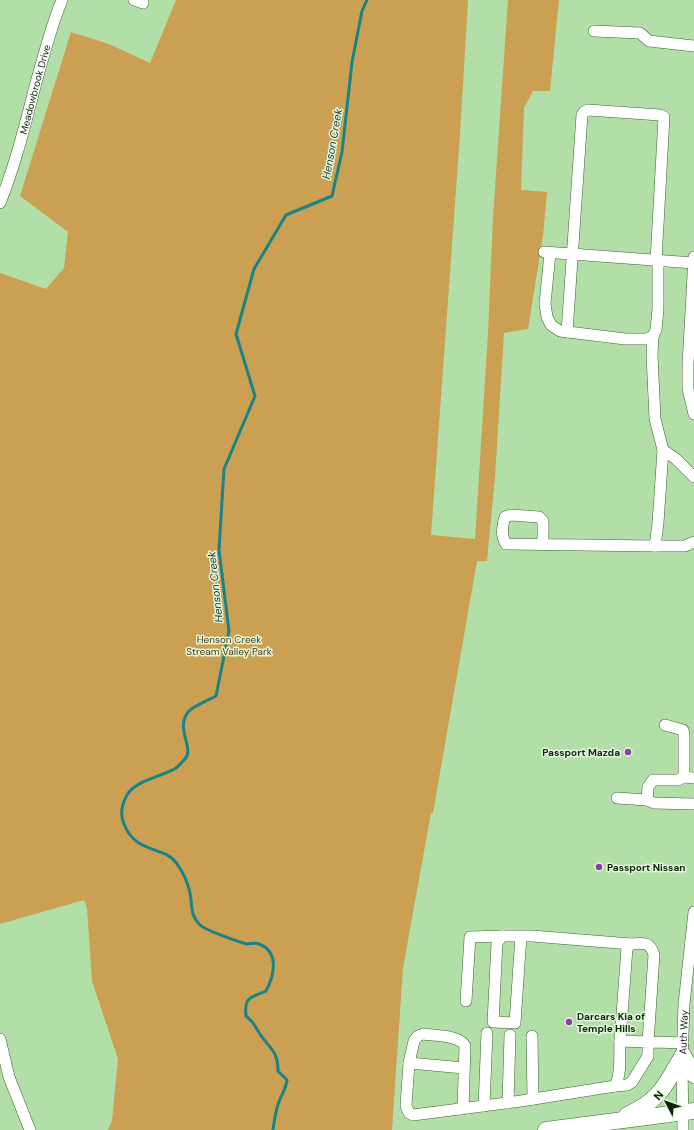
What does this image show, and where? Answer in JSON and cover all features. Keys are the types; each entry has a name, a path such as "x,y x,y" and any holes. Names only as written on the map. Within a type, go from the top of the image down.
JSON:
{"highway":[{"path":"683,1049 694,1075"},
{"path":"610,1121 636,1111 656,1098 663,1089 683,1049"},
{"path":"546,1130 689,1112"}],"street":[{"name":"Meadowbrook Drive","path":"0,203 9,180 27,119 54,17 62,0"},
{"path":"594,31 640,33 649,41 694,46"},
{"path":"567,332 582,115 588,110 660,115 664,117 657,261 658,309 656,330 653,336 652,355 655,419 663,450 655,546"},
{"path":"653,336 647,339 625,339 560,331 555,328 547,317 544,304 547,252 694,263"},
{"path":"694,256 688,364 688,389 694,414"},
{"path":"663,450 676,458 694,477"},
{"path":"543,544 685,546 694,542"},
{"path":"647,800 648,787 653,780 678,780 689,777 684,734 682,730 665,725"},
{"path":"617,798 647,800 654,803 694,804"},
{"name":"Auth Way","path":"683,1130 689,1112 683,1049 690,987 694,912"},
{"path":"502,936 497,943 493,1022 515,1023 520,936"},
{"path":"463,1109 465,1046 463,1041 457,1038 423,1034 418,1036 414,1041 408,1063 406,1106 409,1113 413,1115 463,1109 508,1103 627,1085 632,1082 648,1056 654,955 649,944 643,943 631,944 520,936 470,937 466,1000"},
{"path":"615,1086 618,1082 619,1074 627,948 631,944"},
{"path":"484,1106 487,1033"},
{"path":"508,1103 510,1035"},
{"path":"532,1036 532,1099"},
{"path":"0,1039 9,1077 30,1130"},
{"path":"620,1041 648,1042 683,1049"},
{"path":"408,1063 464,1068"}],"green space":[{"name":"Henson Creek Stream Valley Park","path":"176,0 468,0 460,135 431,535 475,539 488,333 493,217 508,0 559,0 550,91 533,91 524,108 521,190 547,192 543,236 528,329 504,333 495,477 487,561 477,561 433,813 431,813 403,968 392,1130 108,1130 112,1120 118,1059 92,981 87,908 84,900 0,924 0,273 46,289 64,268 68,232 20,196 71,32 109,44 150,63"}],"waterway":[{"name":"Henson Creek","path":"273,1130 278,1104 287,1080 278,1071 278,1064 272,1049 246,1016 247,1001 266,991 269,985 273,972 273,958 266,948 258,943 243,943 215,933 200,925 194,917 188,886 177,864 172,858 165,854 136,841 129,834 124,824 122,810 125,798 131,790 142,782 171,771 185,759 188,749 183,724 185,717 191,709 216,696 229,631 219,550 224,469 255,396 236,334 254,269 286,215 332,196 342,152 352,62 362,11 367,0"}],"place":[{"name":"Passport Mazda","path":"628,752"},
{"name":"Passport Nissan","path":"599,867"},
{"name":"Darcars Kia of Temple Hills","path":"569,1022"}]}
